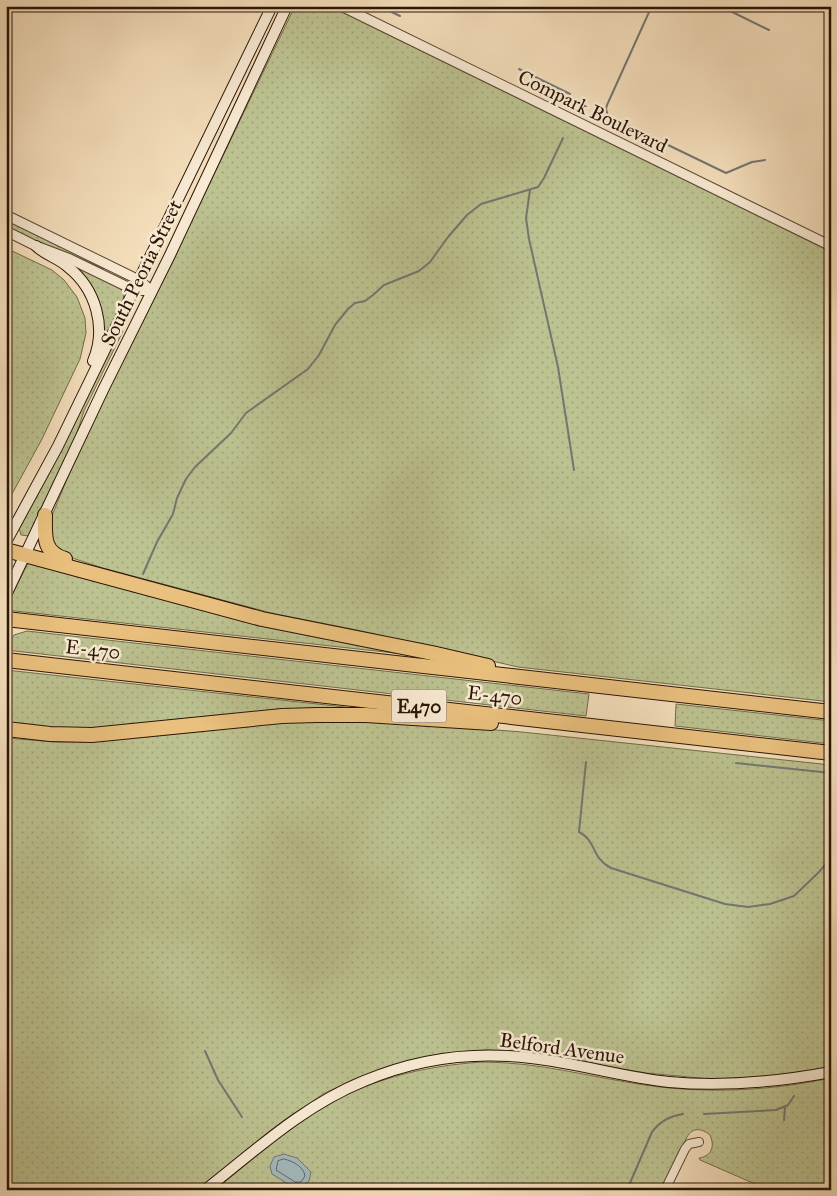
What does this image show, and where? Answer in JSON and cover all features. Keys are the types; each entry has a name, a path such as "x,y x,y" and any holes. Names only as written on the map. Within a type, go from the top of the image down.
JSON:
{"highway":[{"path":"45,515 45,538 50,550 59,557 81,564 92,572"},
{"path":"6,550 262,618 432,653 554,681"},
{"name":"E-470","path":"12,619 831,712"},
{"name":"E-470","path":"6,660 831,753"},
{"path":"6,729 27,732 92,735 282,716 316,715 375,716 542,728 576,724"},
{"path":"6,734 27,732"}],"main road":[{"name":"South Peoria Street","path":"6,542 86,390 272,6"},
{"name":"South Peoria Street","path":"6,595 287,6"},
{"path":"36,246 41,251 62,262 77,275 87,287 94,304 98,318 98,338 96,353 86,375 86,390"},
{"name":"Belford Avenue","path":"205,1190 280,1130 319,1103 343,1090 381,1074 426,1062 476,1056 518,1056 550,1060 652,1080 714,1084 781,1081 831,1072"}],"street":[{"name":"Compark Boulevard","path":"340,6 831,246"},
{"path":"6,215 139,280 152,291"},
{"path":"6,232 36,246 65,256 134,290 152,291"},
{"path":"665,1190 685,1149 691,1144 699,1142"}],"green space":[{"path":"295,6 330,6 831,252 831,702 518,667 357,630 271,613 103,568 69,557 55,549 49,523 69,474"},
{"path":"6,220 104,267 104,269 39,243 6,227"},
{"path":"6,248 52,270 64,280 77,297 85,318 86,333 80,359 42,439 6,505"},
{"path":"77,267 118,287 124,293 123,301 102,343 102,332"},
{"path":"120,329 123,331 84,411 75,439 29,536 21,535 19,528"},
{"path":"30,562 403,653 403,654 6,610"},
{"path":"27,631 589,694 586,716 6,650 14,635"},
{"path":"6,670 354,708 79,729 6,724"},
{"path":"676,704 831,721 831,744 675,726"},
{"path":"355,719 522,732 831,765 831,1067 766,1077 711,1079 646,1073 525,1052 485,1050 443,1054 389,1066 354,1079 323,1094 274,1128 197,1190 6,1190 6,738 56,742 92,742 286,721"},
{"path":"482,1062 524,1064 624,1082 692,1090 738,1090 784,1086 831,1078 831,1190 769,1190 700,1160 699,1158 710,1153 712,1143 710,1135 703,1131 695,1130 687,1137 662,1190 215,1190 263,1150 333,1101 374,1083 416,1071"}],"water":[{"path":"284,1154 297,1158 311,1172 309,1181 302,1187 293,1187 272,1174 270,1166 274,1157"}],"waterway":[{"path":"379,6 400,16"},
{"path":"655,6 650,10 607,105 608,116 726,173 752,162 765,160"},
{"path":"720,6 769,30"},
{"path":"519,69 570,94"},
{"path":"143,574 157,542 173,514 177,498 186,479 195,467 231,433 246,413 308,369 319,355 335,325 348,309 355,303 365,301 384,285 419,271 430,262 467,215 481,204 538,187 563,138"},
{"path":"530,190 526,218 529,239 558,367 574,470"},
{"path":"586,762 579,832 589,840 600,859 611,868 725,904 748,907 770,904 794,896 831,858"},
{"path":"736,763 831,773"},
{"path":"826,1040 831,1031"},
{"path":"205,1051 218,1080 242,1117"},
{"path":"704,1114 776,1110 788,1105 794,1096"},
{"path":"784,1120 785,1107"},
{"path":"627,1190 652,1132 666,1120 683,1114"}]}
